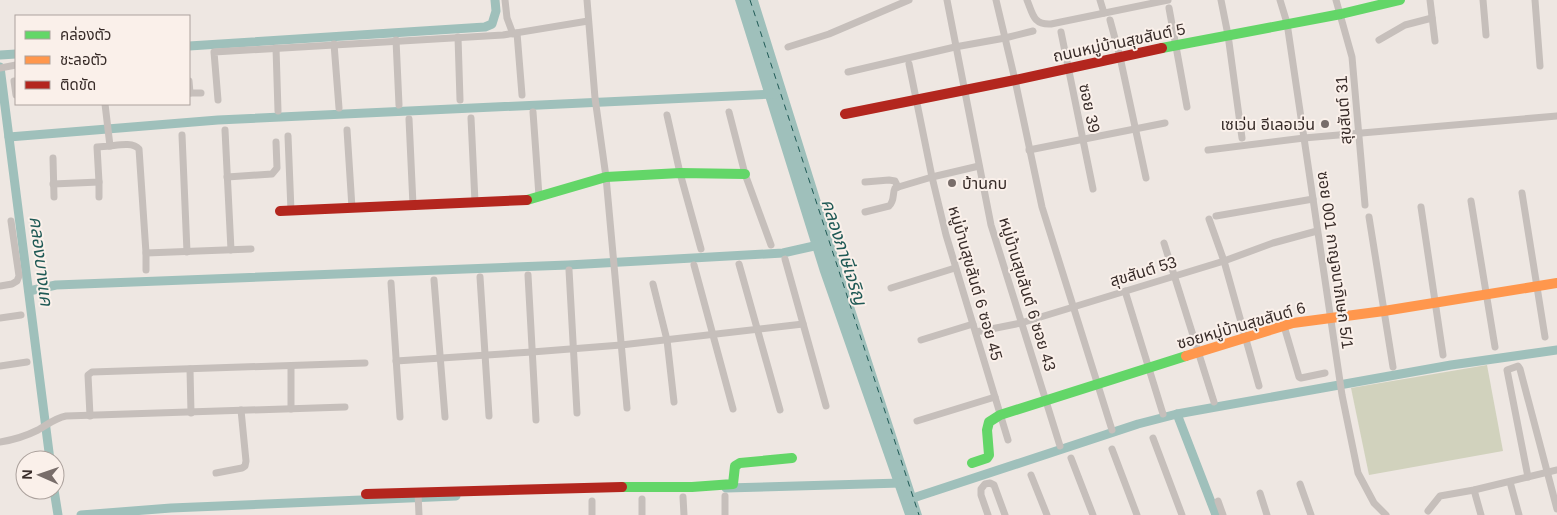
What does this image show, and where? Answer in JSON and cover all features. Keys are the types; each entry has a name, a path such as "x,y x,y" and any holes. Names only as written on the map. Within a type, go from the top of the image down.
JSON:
{"street":[{"path":"505,0 507,18 515,33 522,95"},
{"path":"587,0 596,109 606,177 627,408"},
{"path":"788,47 829,34 909,0"},
{"name":"หมู่บ้านสุขสันต์ 6 ซอย 43","path":"946,0 991,225 1060,446"},
{"path":"996,0 1042,207 1112,430"},
{"path":"1027,0 1035,19 1043,24 1169,4 1187,108"},
{"path":"1100,0 1104,13"},
{"path":"1221,0 1228,35 1242,138"},
{"name":"ซอย 001 กาญจนาภิเษก 5/1","path":"1280,0 1286,23 1342,395 1358,473 1374,503 1386,515"},
{"name":"สุขสันต์ 31","path":"1336,0 1352,57 1366,205"},
{"name":"ถนนหมู่บ้านสุขสันต์ 5","path":"845,114 916,98 1015,80 1120,56 1341,14 1400,0"},
{"path":"1430,0 1435,41"},
{"path":"1483,0 1486,35"},
{"path":"1535,0 1540,66"},
{"path":"1379,40 1405,25 1432,18"},
{"path":"1110,20 1120,56 1146,178"},
{"path":"218,100 214,52 515,33 588,21"},
{"path":"848,72 1034,31"},
{"name":"ซอย 39","path":"1061,32 1093,189"},
{"path":"458,37 460,100"},
{"path":"396,40 399,105"},
{"path":"334,44 339,108"},
{"path":"276,48 278,111"},
{"name":"หมู่บ้านสุขสันต์ 6 ซอย 45","path":"909,64 932,176 955,268 1008,440"},
{"path":"0,68 15,65"},
{"path":"14,81 15,88"},
{"path":"190,93 201,93"},
{"path":"105,105 110,143"},
{"path":"533,112 539,196"},
{"path":"729,112 745,174 771,245"},
{"path":"668,114 680,173 701,250"},
{"path":"1208,150 1304,138 1557,116"},
{"path":"471,118 475,202"},
{"path":"409,119 413,205"},
{"path":"1029,150 1165,123"},
{"path":"225,130 231,250"},
{"path":"348,130 352,208"},
{"path":"182,135 187,252"},
{"path":"288,136 291,211"},
{"path":"227,177 272,174 275,172 277,168 276,142"},
{"path":"100,196 98,147 110,143 132,144 140,149 146,270"},
{"path":"53,158 54,197"},
{"path":"866,212 889,206 893,200 892,194 895,188 932,176 979,166"},
{"path":"280,211 527,200 606,177 680,173 745,174"},
{"path":"865,182 889,180 895,181 898,187"},
{"path":"53,184 99,182"},
{"path":"1522,193 1544,337"},
{"path":"1259,386 1213,218 1313,199"},
{"path":"1471,201 1495,347"},
{"path":"1421,206 1443,355"},
{"path":"1368,218 1393,367"},
{"path":"0,286 12,284 17,281 19,276 11,221"},
{"name":"สุขสันต์ 53","path":"976,332 1021,323 1273,243 1317,231"},
{"path":"1164,244 1214,402"},
{"path":"146,254 251,249"},
{"path":"785,259 826,406"},
{"path":"739,264 780,410"},
{"path":"694,265 733,409"},
{"path":"891,288 955,268"},
{"path":"569,270 578,413"},
{"path":"528,275 536,420"},
{"path":"480,277 489,416"},
{"path":"434,280 445,418"},
{"name":"ซอยหมู่บ้านสุขสันต์ 6","path":"1000,415 1246,337 1308,320 1384,311 1557,282"},
{"path":"391,283 400,418"},
{"path":"653,284 667,340 674,402"},
{"path":"1125,291 1163,414"},
{"path":"0,318 21,315"},
{"path":"396,361 621,345 803,324"},
{"path":"921,340 973,324"},
{"path":"1284,326 1299,377 1325,373"},
{"path":"0,366 27,362"},
{"path":"90,416 89,374 92,372 365,363"},
{"path":"291,366 291,409"},
{"path":"1528,477 1507,370 1518,366 1557,509"},
{"path":"190,369 192,413"},
{"path":"917,421 994,397"},
{"path":"0,442 12,440 38,430 54,420 66,416 345,407"},
{"path":"216,473 245,466 241,410"},
{"path":"972,464 987,458 989,455 987,430 989,422 1000,415"},
{"path":"1153,438 1182,515"},
{"path":"1112,450 1137,515"},
{"path":"366,494 596,487 692,488 724,486 733,484 735,466 740,463 792,458"},
{"path":"1071,458 1093,515"},
{"path":"1428,511 1440,496 1510,482 1557,470"},
{"path":"1031,475 1046,515"},
{"path":"1510,482 1519,515"},
{"path":"988,515 981,495 981,489 985,484 990,483 994,486 1005,515"},
{"path":"1300,484 1311,515"},
{"path":"1474,490 1481,515"},
{"path":"418,493 419,515"},
{"path":"1260,493 1267,515"},
{"path":"725,496 725,515"},
{"path":"683,497 684,515"},
{"path":"642,499 642,515"},
{"path":"592,501 592,515"},
{"path":"1218,501 1223,515"}],"green space":[{"path":"1487,365 1503,451 1369,475 1351,388"}],"water":[{"path":"735,0 758,0 841,266 922,515 905,515 820,272"}],"waterway":[{"path":"190,46 485,27 492,24 496,11 495,0"},
{"path":"0,55 15,54"},
{"name":"คลองบางแค","path":"0,67 49,450"},
{"path":"9,137 218,120 775,94"},
{"name":"คลองภาษีเจริญ","path":"29,291 56,285 568,265 783,253 823,244"},
{"path":"907,500 1138,424 1177,414 1451,365 1557,350"},
{"path":"1177,414 1216,515"},
{"path":"726,488 901,483"},
{"path":"81,515 171,508 456,496"},
{"name":"คลองบางแค","path":"56,500 58,515"}],"ferry route":[{"path":"750,0 919,515"}],"traffic: fast":[{"path":"1162,48 1341,14 1400,0"},
{"path":"527,200 606,177 680,173 745,174"},
{"path":"972,463 987,458 989,455 987,430 989,422 1000,415 1186,356"},
{"path":"622,487 692,487 733,484 735,466 740,463 792,458"}],"traffic: slow":[{"path":"1186,356 1293,323 1384,311 1557,283"}],"traffic: jam":[{"path":"845,114 1162,48"},
{"path":"280,211 527,200"},
{"path":"366,494 622,487"}],"place":[{"name":"เซเว่น อีเลอเว่น","path":"1325,124"},
{"name":"บ้านกบ","path":"952,183"}]}
